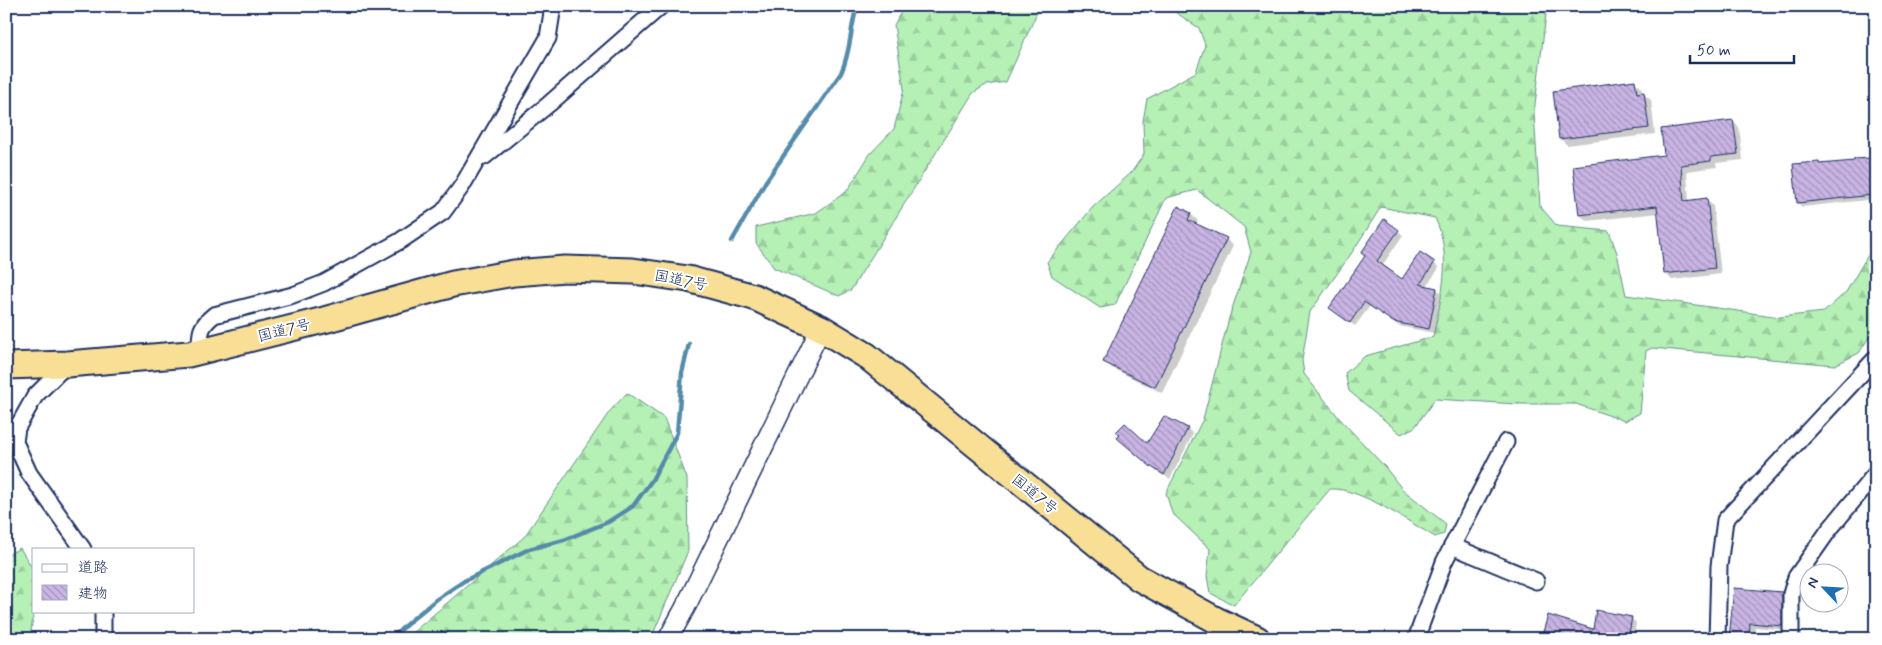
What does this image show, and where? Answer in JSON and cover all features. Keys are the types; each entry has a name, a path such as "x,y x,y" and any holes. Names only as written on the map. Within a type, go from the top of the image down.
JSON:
{"highway":[{"name":"国道7号","path":"6,366 68,364 200,352 453,284 514,274 565,269 633,270 688,280 754,297 820,328 867,356 1139,578 1216,620 1257,639"}],"street":[{"path":"200,352 200,333 204,323 214,315 293,295 324,283 365,261 443,212 475,164 548,38 553,6"},
{"path":"475,164 549,104 660,6"},
{"path":"668,639 685,608 820,328"},
{"path":"1717,639 1718,566 1725,520 1876,358"},
{"path":"68,364 35,396 17,428 15,442 29,473 83,548"},
{"path":"1416,639 1444,562 1506,442"},
{"path":"1791,639 1791,594 1796,577 1829,530 1876,473"},
{"path":"1452,546 1536,580"},
{"path":"103,612 103,639"}],"green space":[{"path":"904,6 1040,6 1006,82 986,85 973,93 851,290 839,296 774,268 756,243 756,227 816,213 847,191 870,154 894,129 904,89 894,25"},
{"path":"1166,6 1547,6 1534,113 1540,206 1557,226 1609,231 1617,253 1626,295 1780,317 1824,312 1846,292 1874,245 1876,245 1876,326 1859,353 1835,365 1652,348 1646,351 1640,413 1625,421 1576,404 1516,404 1435,399 1415,427 1401,434 1349,391 1345,373 1365,356 1433,337 1444,277 1443,247 1435,218 1381,207 1310,312 1302,360 1304,374 1340,419 1385,467 1402,489 1446,524 1444,534 1435,537 1369,499 1342,490 1330,489 1234,605 1210,593 1207,576 1210,549 1172,513 1166,493 1203,419 1229,318 1251,252 1244,227 1197,190 1166,198 1115,305 1100,308 1052,276 1047,262 1093,207 1131,173 1144,154 1143,121 1147,99 1196,72 1205,45 1199,28"},
{"path":"627,393 664,418 687,478 688,551 651,639 405,639 524,537 610,411"},
{"path":"20,548 32,568 32,612 34,612 30,639 6,639 6,556"}],"building":[{"path":"1635,80 1637,93 1644,92 1649,128 1559,139 1553,91"},
{"path":"1733,120 1738,154 1711,157 1711,161 1681,165 1684,201 1707,198 1715,268 1664,274 1657,206 1579,215 1573,166 1664,155 1661,129"},
{"path":"1870,158 1873,195 1797,203 1793,164 1819,162 1819,164"},
{"path":"1178,206 1191,213 1188,220 1227,238 1155,387 1103,362"},
{"path":"1384,219 1399,230 1377,261 1402,279 1420,252 1435,262 1420,284 1437,288 1429,329 1393,322 1364,302 1350,323 1329,308 1365,256 1361,253"},
{"path":"1164,416 1188,428 1164,475 1150,466 1117,438 1120,435 1116,432 1125,423 1147,443"},
{"path":"1734,588 1782,592 1782,626 1750,623 1749,639 1729,639"},
{"path":"1596,610 1632,617 1628,639 1541,639 1548,615 1593,629"}],"waterway":[{"path":"732,241 766,181 841,73 847,57 857,6"},
{"path":"391,639 437,599 464,581 529,549 564,540 608,522 633,506 652,480 677,433 682,373 689,344"}]}
